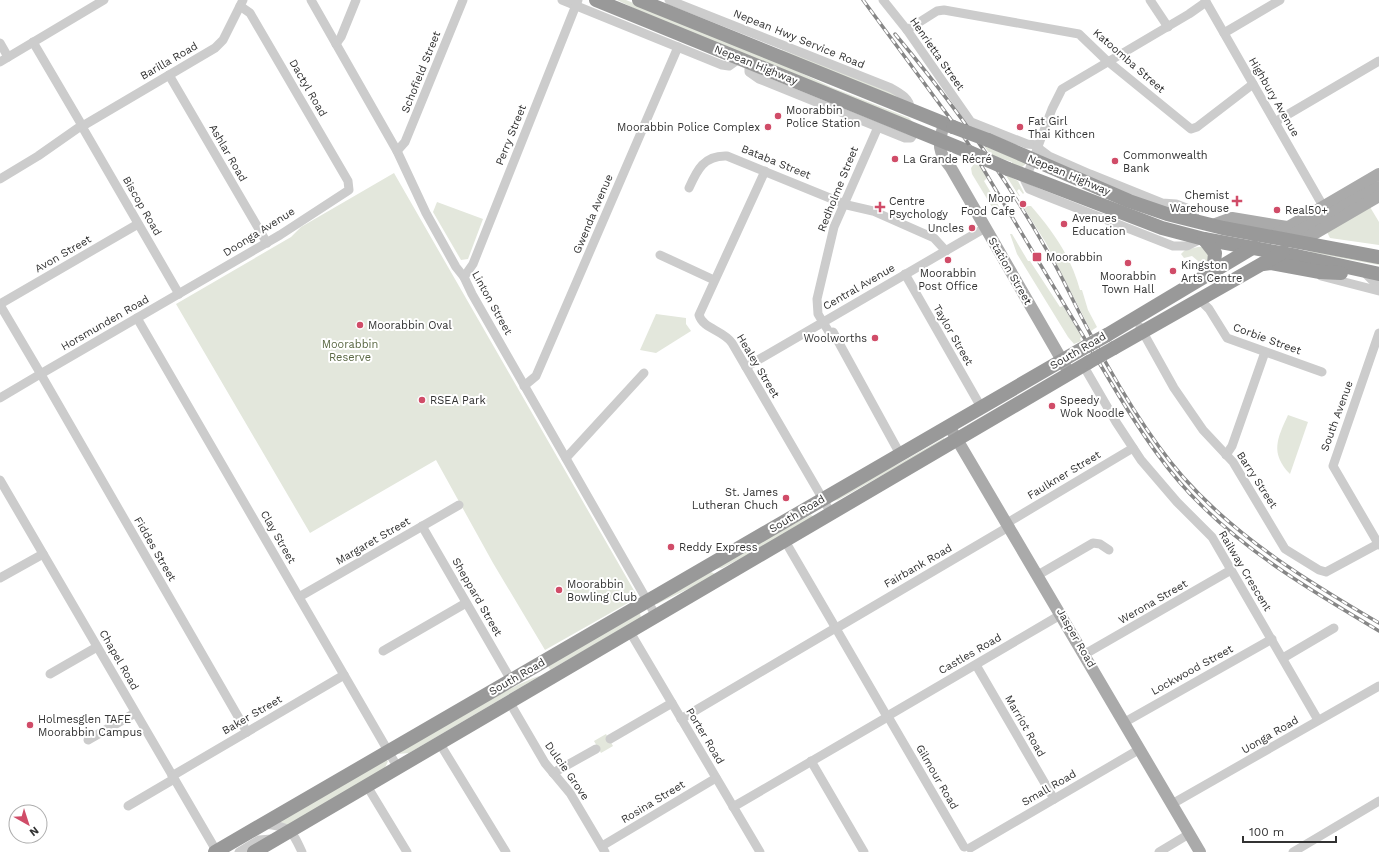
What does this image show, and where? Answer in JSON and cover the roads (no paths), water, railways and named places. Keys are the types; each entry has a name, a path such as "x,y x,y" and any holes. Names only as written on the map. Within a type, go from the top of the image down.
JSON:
{"highway":[{"name":"Nepean Highway","path":"596,0 945,142 1008,170 1146,223 1260,254 1281,254 1379,274"},
{"name":"Nepean Highway","path":"639,0 656,3 776,50 916,112 988,140 1036,151 1055,164 1148,208 1196,222 1281,235 1300,242 1379,257"},
{"path":"916,112 916,131"},
{"path":"1180,291 1216,278 1260,254 1281,235"},
{"path":"1204,239 1215,253 1214,264 1208,274"},
{"path":"1281,254 1300,242"},
{"path":"1260,254 1272,263 1320,272 1335,273 1361,271"},
{"name":"South Road","path":"216,852 980,407 1107,335 1208,274 1260,254"},
{"name":"South Road","path":"254,852 510,703 1069,373 1087,367 1114,348 1199,299 1260,254"},
{"path":"709,566 723,577"},
{"path":"539,664 549,680"}],"main road":[{"name":"Station Street","path":"949,125 945,142 939,150 986,228 1069,373"},
{"path":"1300,242 1373,189 1379,174"},
{"path":"1281,235 1329,209 1373,189"},
{"name":"Jasper Road","path":"949,426 1062,614 1200,852"}],"street":[{"path":"0,62 104,0"},
{"name":"Linton Street","path":"311,0 397,151 426,213 452,260 464,277 474,298 656,616"},
{"path":"336,44 356,0"},
{"name":"Schofield Street","path":"397,151 406,142 463,0"},
{"path":"562,0 577,3 726,66 744,60 749,72 754,77 908,139 914,137 916,131"},
{"name":"Nepean Hwy Service Road","path":"669,0 776,50"},
{"name":"Henrietta Street","path":"883,0 907,30 972,122"},
{"path":"1150,0 1170,25"},
{"path":"1224,33 1280,0"},
{"path":"1026,177 1059,92 1207,2"},
{"name":"Highbury Avenue","path":"1207,2 1274,122 1329,209"},
{"name":"Barilla Road","path":"0,178 38,156 82,126 218,46 242,3"},
{"name":"Dactyl Road","path":"242,3 250,13 348,181 350,187"},
{"name":"Perry Street","path":"464,277 473,264 577,3"},
{"name":"Katoomba Street","path":"907,30 938,11 949,10 1077,33 1108,61 1191,129 1197,127 1253,84"},
{"name":"Biscop Road","path":"33,42 178,294"},
{"path":"0,43 8,57"},
{"name":"Gwenda Avenue","path":"524,386 536,376 678,47"},
{"path":"1274,122 1379,62"},
{"name":"Ashlar Road","path":"169,75 266,243"},
{"name":"Nepean Highway","path":"972,122 1026,144 1036,151"},
{"name":"Redholme Street","path":"878,127 832,233 817,299 817,308 900,454"},
{"name":"Bataba Street","path":"689,188 700,166 707,160 716,156 733,158 844,204 855,208 873,211 934,238 946,251"},
{"name":"Healey Street","path":"765,171 700,311 700,318 704,324 727,336 831,513"},
{"name":"Nepean Highway","path":"1026,177 1026,184 1029,189 1093,215 1105,207"},
{"name":"Doonga Avenue","path":"178,294 266,243 304,218 345,194 350,187"},
{"path":"1093,215 1173,246 1187,246 1204,239"},
{"name":"Avon Street","path":"0,304 138,224"},
{"name":"Central Avenue","path":"746,367 986,228"},
{"path":"660,255 714,280"},
{"path":"1361,271 1379,287"},
{"path":"1320,272 1324,278 1379,291"},
{"name":"Taylor Street","path":"905,274 980,407"},
{"name":"Horsmunden Road","path":"0,398 178,294"},
{"name":"Corbie Street","path":"1199,299 1209,309 1224,336 1322,372"},
{"name":"Fiddes Street","path":"0,304 247,732"},
{"name":"Clay Street","path":"137,318 398,768"},
{"name":"Barry Street","path":"1134,318 1174,388 1204,430 1233,462 1285,549 1319,570 1326,572 1331,571 1379,544"},
{"name":"South Avenue","path":"1379,333 1333,466 1379,544"},
{"path":"1226,455 1232,446 1265,352"},
{"name":"Railway Crescent","path":"1087,367 1133,448 1167,491 1210,534 1318,720"},
{"path":"566,458 644,373"},
{"name":"Faulkner Street","path":"1008,524 1133,448"},
{"name":"Chapel Road","path":"0,480 216,852"},
{"name":"Margaret Street","path":"299,597 459,505"},
{"name":"Fairbank Road","path":"681,719 836,628 1008,524"},
{"name":"Sheppard Street","path":"422,526 511,680"},
{"name":"Gilmour Road","path":"785,541 967,850"},
{"path":"1038,575 1092,543 1098,542 1109,550"},
{"path":"0,578 43,554"},
{"name":"Werona Street","path":"1085,654 1231,570"},
{"path":"383,650 466,603"},
{"name":"Castles Road","path":"733,807 1062,614"},
{"path":"1283,658 1334,628"},
{"name":"Porter Road","path":"630,632 760,852"},
{"name":"Lockwood Street","path":"1125,722 1272,640"},
{"path":"50,674 97,647"},
{"name":"Marriot Road","path":"976,665 1054,799"},
{"name":"Baker Street","path":"128,806 247,732 344,675"},
{"name":"Uonga Road","path":"1172,804 1379,686"},
{"name":"Dulcie Grove","path":"510,703 553,773 570,793 604,849"},
{"path":"610,739 672,703"},
{"path":"88,740 136,713"},
{"path":"440,744 506,852"},
{"path":"553,773 596,749"},
{"name":"Small Road","path":"967,850 1140,749"},
{"path":"811,761 864,852"},
{"name":"Rosina Street","path":"604,849 716,778"},
{"path":"367,786 407,852"},
{"path":"1293,852 1379,802"},
{"path":"264,824 285,827 282,836"},
{"path":"1159,852 1190,834"},
{"path":"282,836 302,852"},
{"path":"238,852 260,840 282,836 299,852"}],"railway":[{"path":"863,0 966,140 1128,411 1167,467 1189,493 1221,524 1263,558 1332,603 1379,631"},
{"path":"895,34 958,113 1015,196 1053,262 1115,379 1141,421 1169,460 1204,499 1251,540 1275,558 1327,592 1379,623"}],"place":[{"name":"Moorabbin Police Station","path":"778,116"},
{"name":"Moorabbin Police Complex","path":"768,127"},
{"name":"Fat Girl Thai Kithcen","path":"1020,127"},
{"name":"La Grande Récré","path":"895,159"},
{"name":"Commonwealth Bank","path":"1115,161"},
{"name":"Chemist Warehouse","path":"1237,201"},
{"name":"Moor Food Cafe","path":"1023,204"},
{"name":"Centre Psychology","path":"880,207"},
{"name":"Real50+","path":"1277,210"},
{"name":"Avenues Education","path":"1064,224"},
{"name":"Uncles","path":"972,228"},
{"name":"Moorabbin","path":"1037,257"},
{"name":"Moorabbin Post Office","path":"948,260"},
{"name":"Moorabbin Town Hall","path":"1128,263"},
{"name":"Kingston Arts Centre","path":"1173,271"},
{"name":"Moorabbin Oval","path":"360,325"},
{"name":"Woolworths","path":"875,338"},
{"name":"RSEA Park","path":"422,400"},
{"name":"Speedy Wok Noodle","path":"1052,406"},
{"name":"St. James Lutheran Chuch","path":"786,498"},
{"name":"Reddy Express","path":"671,547"},
{"name":"Moorabbin Bowling Club","path":"559,590"},
{"name":"Holmesglen TAFE Moorabbin Campus","path":"30,725"}],"park label":[{"name":"Moorabbin Reserve","path":"350,350"}]}
